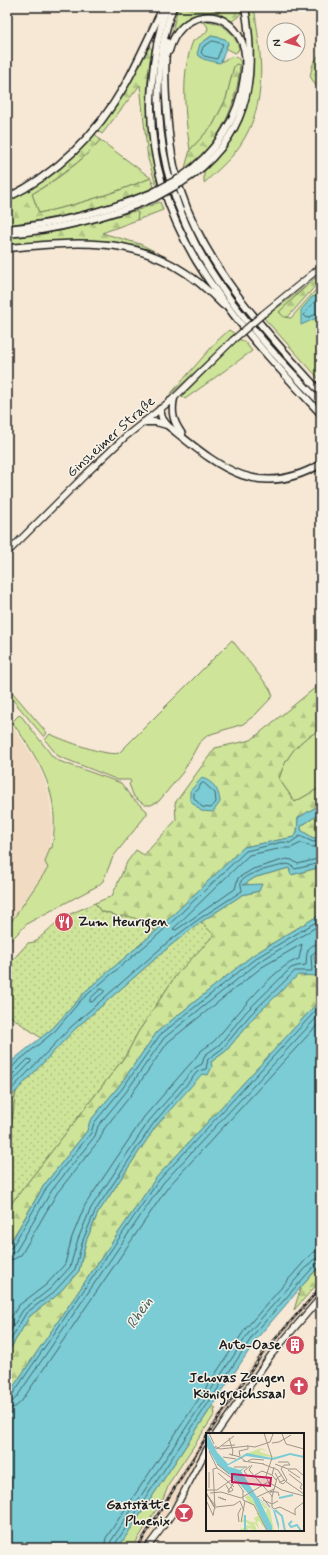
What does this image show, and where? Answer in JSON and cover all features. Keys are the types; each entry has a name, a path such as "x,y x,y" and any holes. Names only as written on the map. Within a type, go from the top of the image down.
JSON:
{"highway":[{"path":"7,198 29,186 51,171 91,134 125,85 164,7"},
{"path":"167,7 156,48 151,95 152,134 159,174 174,220 190,252 237,320"},
{"path":"174,7 166,56 167,104 174,171 185,205 196,230 218,267 241,300 298,368 321,392"},
{"path":"174,7 161,56 159,105 164,160 178,211 195,247 221,286 256,332 321,403"},
{"path":"7,234 48,229 84,221 153,195 201,168 218,151 232,131 243,108 249,84 251,58 245,7"},
{"path":"167,104 170,51 174,36 181,26 191,20 202,17 221,20 231,27 240,38 244,51 245,62 242,91 228,127 205,158 181,180"},
{"path":"7,229 80,216 153,195"},
{"path":"7,248 86,242 112,244 144,252 169,263 191,276 237,320 321,414"},
{"path":"298,368 321,385"},
{"path":"172,419 171,412 174,398"},
{"path":"160,409 167,413 186,439"},
{"path":"160,409 162,418 166,425"},
{"path":"144,422 156,422 166,425 222,467 239,474 256,478 273,479 290,477 321,464"}],"main road":[{"name":"Ginsheimer Straße","path":"7,553 87,474 144,422 174,398 233,340 321,267"},
{"path":"217,1433 271,1355 321,1297"},
{"path":"147,1548 172,1514 206,1451"}],"shaded area":[{"path":"7,718 36,761 43,776 49,795 53,825 50,848 45,862 48,867 7,928"},
{"path":"321,1284 321,1292 270,1350 214,1433 206,1433 206,1445 166,1515 143,1548 135,1548 172,1485 251,1364"}],"green space":[{"path":"178,7 194,10 220,11 217,15 203,13 190,16 179,25 171,36"},
{"path":"187,7 241,7 241,12 239,16 232,21 217,15 220,11 193,9"},
{"path":"249,7 254,7 261,65 258,102 253,120 245,138 223,166 204,183 204,172 221,152 234,133 243,114 249,96 253,77 253,56"},
{"path":"200,21 219,24 229,31 239,48 235,53 226,48 228,44 225,39 211,36 203,42 221,62 232,56 238,58 242,68 238,88 240,65 234,67 226,99 213,125 190,150 185,109 186,67 193,41 206,33 208,28 206,24"},
{"path":"149,47 152,49 149,66 147,100 149,133 158,184 156,184 148,159 140,85 102,134 98,131 124,92"},
{"path":"321,52 321,68 317,73 321,83 321,94 310,76 313,64"},
{"path":"236,64 240,65 231,109 217,135 208,147 185,168 190,150 213,125 226,99 234,66"},
{"path":"95,134 100,140 85,156 32,194 39,213 96,198 151,178 154,187 136,195 82,212 7,225 7,201 31,187 65,163"},
{"path":"100,140 151,178 96,198 39,213 32,194 68,170 85,156"},
{"path":"160,202 163,210 137,220 138,213 135,211"},
{"path":"135,211 138,213 137,220 102,233 140,244 154,251 135,246 99,241 44,242 7,246 7,237 60,231"},
{"path":"315,278 319,280 318,283 288,317 284,317 279,312"},
{"path":"321,284 321,381 264,318 306,286 279,312 284,317 291,318"},
{"path":"229,330 235,334 167,398 217,341"},
{"path":"239,339 245,342 252,351 185,399 182,396"},
{"path":"232,640 270,689 273,696 255,715 243,724 208,735 199,743 183,772 159,801 151,805 145,805 134,797 129,784 131,782 130,780 118,780 58,756 45,740 50,734 74,744 105,753 119,753"},
{"path":"321,683 321,730 306,738 294,750 285,763 279,779 295,802 321,787 321,804 298,818 297,833 294,837 244,847 156,931 142,922 101,912 95,903 112,896 127,862 136,850 144,855 176,820 175,803 215,748 251,740"},
{"path":"7,686 47,733 44,737 7,693"},
{"path":"19,715 53,757 59,761 121,783 132,798 147,811 147,814 113,857 103,881 99,885 28,923 7,944 7,928 48,868 45,862 50,848 52,848 54,829 54,811 47,780 23,737 12,722"},
{"path":"321,730 321,787 295,802 279,779 285,763 294,750 306,738"},
{"path":"321,813 321,837 313,838 301,830 301,826"},
{"path":"321,867 321,914 253,955 157,1032 119,1086 90,1121 87,1131 44,1185 7,1248 7,1209 126,1055 138,1032 176,975 213,935 201,922 242,895 259,891 248,885 242,885 256,877 289,868 291,875"},
{"path":"95,903 101,912 110,913 118,917 128,916 156,931 88,989 53,1028 41,1038 7,1014 7,966 28,943 35,942 56,923 68,915"},
{"path":"201,922 214,935 176,975 138,1032 126,1055 7,1209 7,1130 12,1121 17,1090 75,1029 171,945"},
{"path":"321,951 321,999 156,1178 7,1396 7,1354 30,1316 56,1296 79,1271 86,1241 98,1213 156,1126 211,1062 226,1051 253,1018 298,974 318,976 314,956"},
{"path":"17,1090 12,1121 7,1130 7,1101"},
{"path":"321,1265 321,1280 294,1310 301,1287"},
{"path":"213,1405 216,1409 214,1410 215,1414 170,1482 163,1499 136,1542 131,1548 118,1548"}],"water":[{"path":"212,36 225,39 228,42 221,62 219,63 203,59 197,54 200,44"},
{"path":"321,287 321,316 301,325 301,310 312,297 316,296"},
{"path":"202,778 213,784 218,794 220,802 213,812 201,811 190,800 190,791"},
{"path":"321,804 321,813 301,826 301,830 313,838 321,837 321,867 291,875 289,868 256,877 243,885 262,884 259,891 242,895 201,922 171,945 75,1029 7,1101 7,1068 13,1060 53,1028 88,989 156,931 244,847 294,837 297,833 298,818"},
{"path":"321,914 321,951 314,956 318,976 298,975 253,1018 226,1051 211,1062 212,1067 208,1075 202,1074 156,1126 98,1213 86,1241 79,1271 56,1296 30,1316 7,1354 7,1249 44,1185 87,1131 90,1121 119,1086 157,1032 253,955"},
{"name":"Rhein","path":"321,999 321,1264 258,1337 118,1548 7,1548 7,1396 156,1178"}],"railway":[{"path":"209,1433 263,1353 321,1287"},
{"path":"137,1548 206,1438"}],"place":[{"name":"Zum Heurigen","path":"64,922"},
{"name":"Auto-Oase","path":"295,1345"},
{"name":"Jehovas Zeugen Königreichssaal","path":"299,1386"},
{"name":"Gaststätte Phoenix","path":"184,1513"}]}
